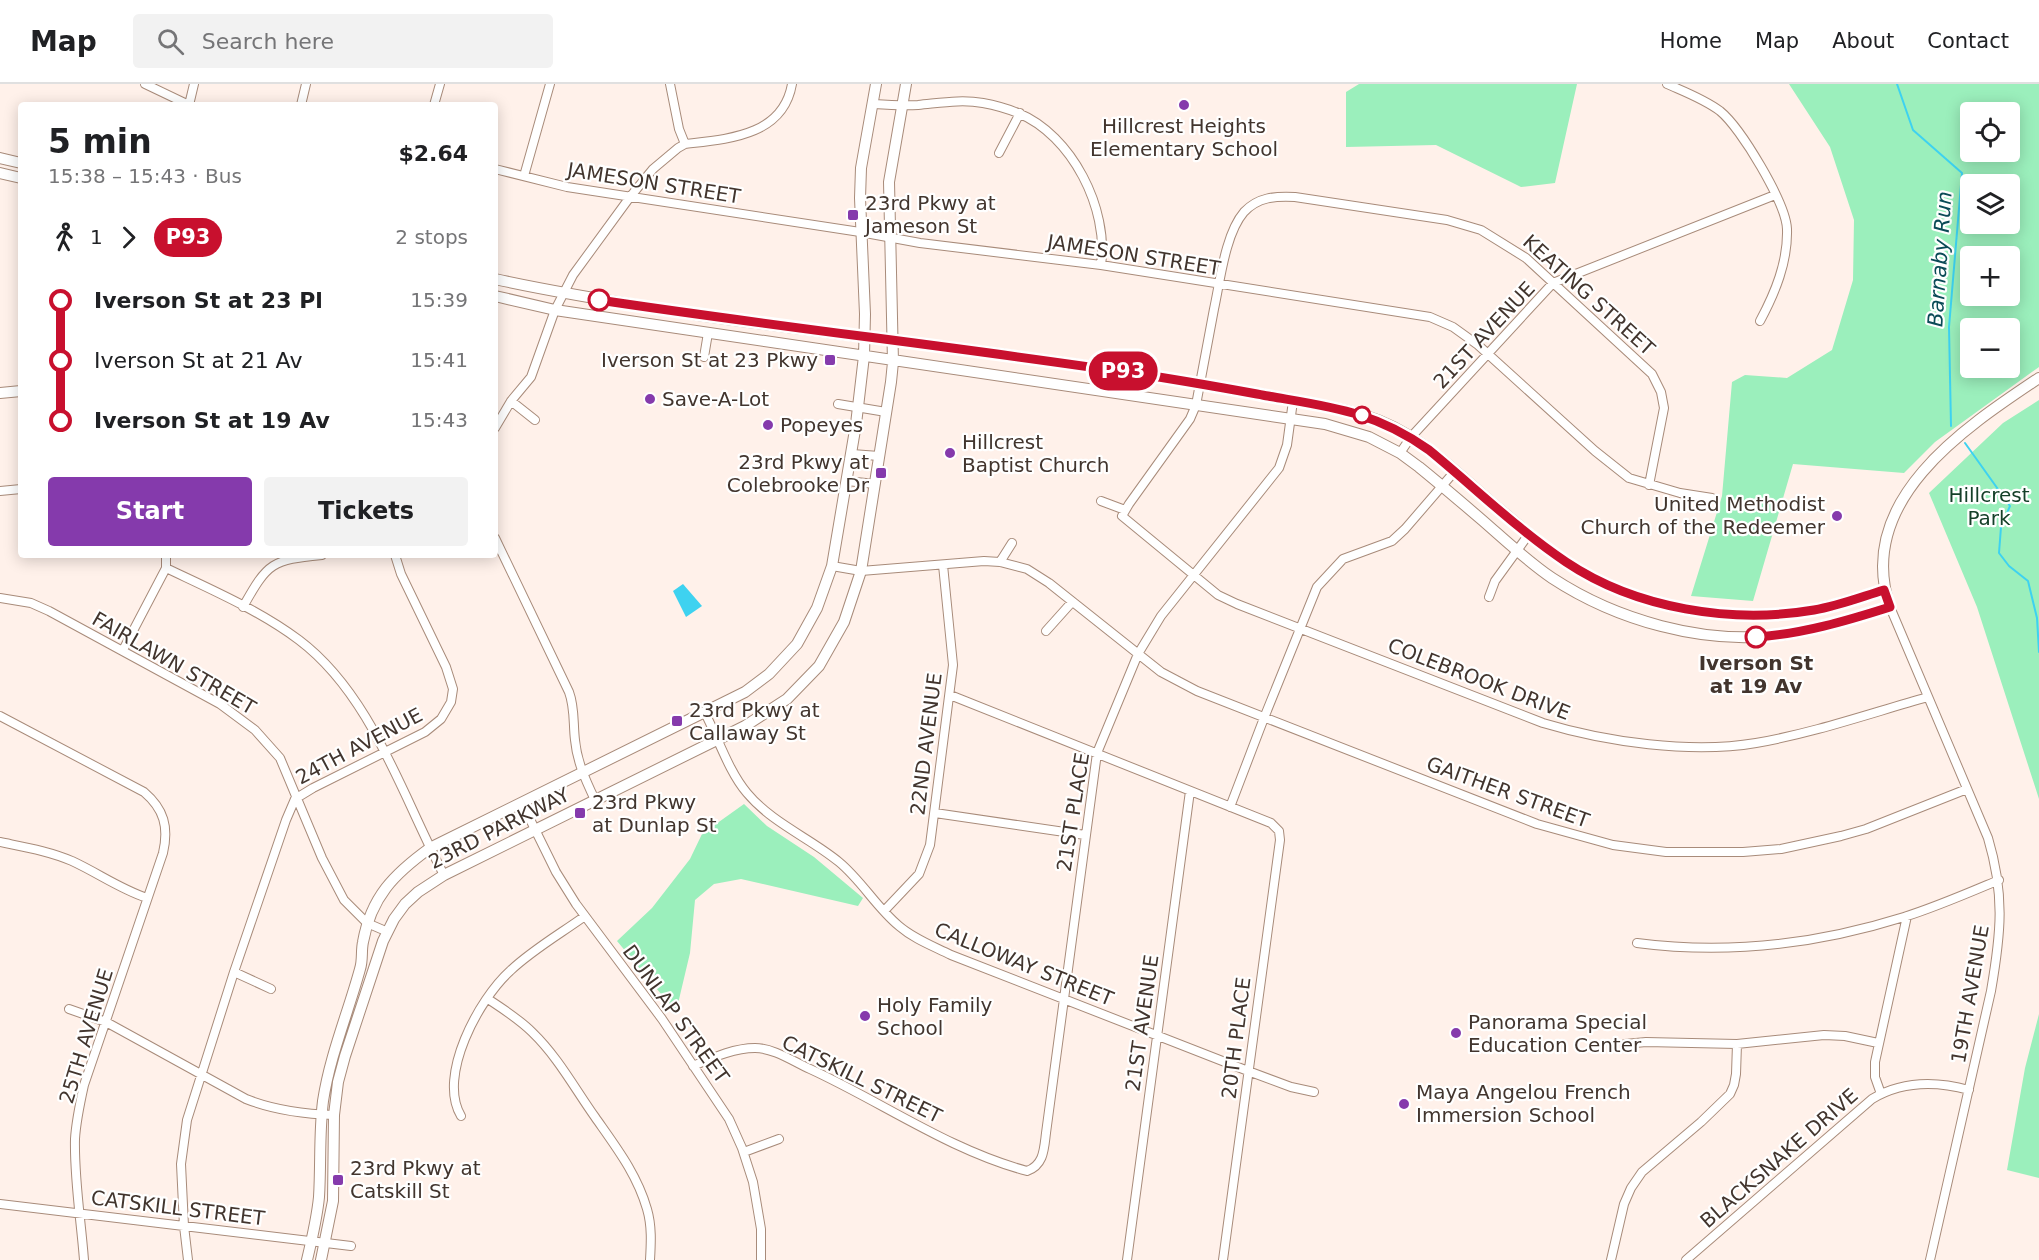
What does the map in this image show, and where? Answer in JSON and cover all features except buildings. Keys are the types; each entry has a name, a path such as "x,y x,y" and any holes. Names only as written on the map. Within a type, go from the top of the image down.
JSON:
{"main road":[{"name":"23RD PARKWAY","path":"307,1260 319,1198 322,1114 332,1059 361,966 362,943 367,923 375,904 391,880 430,848 759,683 790,652 808,627 832,566 859,407 865,314 860,232 861,168 876,84"},
{"name":"23RD PARKWAY","path":"321,1260 333,1202 334,1114 338,1082 388,932 405,904 418,892 444,875 719,739 768,712 787,699 819,666 844,622 861,571 893,362 890,182 906,84"},
{"path":"0,158 18,162"},
{"path":"0,173 18,177"},
{"path":"498,280 562,294 795,329 893,340 1200,383 1369,416 1411,437 1565,562 1604,583 1653,601 1692,610 1748,616 1778,615 1830,607 1884,590"},
{"path":"498,297 555,310 893,362 1325,424 1360,434 1400,453 1516,550 1552,577 1589,599 1634,617 1686,631 1735,636 1778,636 1824,627 1890,607 1884,590 1882,569 1887,537 1908,488 1937,455 1975,423 2039,378"},
{"path":"0,393 18,391"}],"street":[{"path":"145,84 183,102"},
{"path":"190,102 194,84"},
{"path":"302,102 306,84"},
{"path":"435,102 440,84"},
{"path":"524,176 550,84"},
{"path":"670,84 679,129 685,144"},
{"path":"498,423 511,400 531,377 555,310 573,275 630,197 661,161 685,144 732,138 757,129 772,120 786,105 792,84"},
{"path":"1667,84 1710,104 1730,121 1764,174 1783,211 1787,228 1785,257 1772,299 1760,321"},
{"path":"872,104 902,105 967,101 984,103 1020,113 1047,132 1073,160 1086,181 1094,200 1100,225 1104,248 1101,265"},
{"path":"999,153 1020,113"},
{"name":"JAMESON STREET","path":"498,170 567,187 630,197 891,238 1101,265 1430,317 1464,333 1613,467 1629,478 1649,485 1712,498"},
{"name":"21ST AVENUE","path":"1400,453 1411,437 1553,283 1775,195"},
{"name":"KEATING STREET","path":"1219,285 1232,234 1243,213 1263,198 1294,197 1447,220 1481,230 1526,258 1652,374 1664,402 1664,414 1649,485"},
{"path":"1124,513 1190,419 1196,405 1219,285"},
{"path":"704,357 708,333"},
{"path":"511,400 535,420"},
{"name":"21ST PLACE","path":"1014,1167 1029,1170 1038,1165 1042,1158 1097,753 1138,654 1161,616 1279,468 1287,446 1293,401"},
{"path":"838,404 886,412"},
{"path":"852,454 879,456"},
{"path":"950,695 1230,807 1315,590 1324,577 1343,559 1392,541 1455,471"},
{"path":"847,481 875,484"},
{"path":"0,491 18,489"},
{"name":"COLEBROOK DRIVE","path":"1101,501 1124,513 1218,595 1565,730 1661,746 1710,747 1754,743 1804,733 1928,697"},
{"path":"1489,597 1495,581 1529,534"},
{"path":"1000,562 1012,543"},
{"path":"498,544 569,692 582,773 596,800"},
{"path":"123,650 166,568 166,558"},
{"path":"243,607 271,566 286,559 295,558"},
{"name":"24TH AVENUE","path":"188,1260 181,1164 187,1120 234,972 295,799 418,736 446,713 453,696 451,681 439,650 401,574 396,558"},
{"name":"GAITHER STREET","path":"832,566 861,571 984,561 1016,565 1037,574 1138,654 1178,682 1264,718 1537,824 1613,845 1666,852 1743,852 1781,849 1866,829 1967,789"},
{"name":"22ND AVENUE","path":"884,911 919,874 930,844 950,695 952,648 943,565"},
{"path":"166,568 243,607 298,639 331,669 353,698 384,752 444,875"},
{"name":"FAIRLAWN STREET","path":"0,598 18,600 40,607 220,704 255,730 279,758 295,799 337,889 354,912 367,923"},
{"path":"1046,631 1072,602"},
{"name":"19TH AVENUE","path":"1890,607 1988,838 1999,880 2001,919 1998,952 1930,1260"},
{"name":"CALLOWAY STREET","path":"705,712 736,778 753,799 768,813 840,862 899,926 918,939 951,955 1156,1036 1291,1087 1314,1092"},
{"name":"25TH AVENUE","path":"0,716 144,792 161,810 165,821 167,834 159,863 84,1084 78,1113 75,1138 84,1260"},
{"name":"21ST AVENUE","path":"1127,1260 1190,791"},
{"name":"DUNLAP STREET","path":"522,803 556,872 585,916 662,1019 729,1119 744,1152 758,1202 761,1260"},
{"name":"20TH PLACE","path":"1224,1260 1280,840 1279,831 1271,823 1230,807"},
{"path":"935,813 1085,835"},
{"path":"0,842 52,853 73,861 126,891 147,898"},
{"path":"1637,944 1667,947 1750,947 1845,933 1907,916 1999,880"},
{"path":"461,1116 455,1106 454,1076 473,1020 509,972 585,916"},
{"path":"1881,1094 1874,1071 1878,1043 1907,916"},
{"path":"367,923 388,932"},
{"path":"234,972 271,989"},
{"path":"488,999 516,1017 547,1048 629,1166 647,1210 651,1236 650,1260"},
{"path":"69,1009 106,1022 246,1099 287,1111 334,1114"},
{"path":"1625,1044 1646,1042 1737,1044 1824,1035 1845,1036 1878,1043"},
{"path":"1611,1260 1624,1204 1636,1179 1724,1101 1733,1089 1738,1060 1737,1044"},
{"name":"CATSKILL STREET","path":"693,1066 741,1050 754,1048 773,1052 933,1132 1014,1167"},
{"name":"BLACKSNAKE DRIVE","path":"1686,1260 1856,1111 1881,1094 1929,1083 1969,1090"},
{"path":"744,1152 779,1139"},
{"name":"CATSKILL STREET","path":"0,1204 351,1246"}],"green space":[{"path":"1359,84 1577,84 1555,183 1521,187 1436,145 1346,147 1346,92"},
{"path":"1789,84 2039,84 2039,367 1935,442 1904,473 1793,464 1753,601 1691,596 1722,496 1732,382 1745,375 1787,378 1832,350 1853,280 1854,220 1830,147"},
{"name":"Hillcrest Park","path":"2039,400 2039,799 1977,607 1929,493 2003,423"},
{"path":"744,804 767,826 814,857 863,898 858,906 741,879 714,884 695,900 690,953 676,1012 617,941 652,908 690,859 702,834"},
{"path":"2039,1014 2039,1178 2007,1170 2025,1068"}],"water":[{"path":"683,584 702,606 686,617 673,591"}],"waterway":[{"name":"Barnaby Run","path":"1897,84 1913,130 1962,173 1949,327 1951,426"},
{"name":"Barnaby Run","path":"1965,443 2010,506 2001,527 1999,553 2009,566 2028,581 2037,618 2039,652"}],"bus line":[{"name":"P93","path":"599,300 795,329 893,340 1200,383 1337,408 1369,416 1411,437 1565,562 1604,583 1631,593 1671,606 1748,616 1778,615 1830,607 1884,590 1890,607 1824,627 1778,636 1756,637"}],"place":[{"name":"Hillcrest Heights Elementary School","path":"1184,105"},
{"name":"23rd Pkwy at Jameson St","path":"853,215"},
{"name":"Iverson St at 23 Pkwy","path":"830,360"},
{"name":"Save-A-Lot","path":"650,399"},
{"name":"Popeyes","path":"768,425"},
{"name":"Hillcrest Baptist Church","path":"950,453"},
{"name":"23rd Pkwy at Colebrooke Dr","path":"881,473"},
{"name":"United Methodist Church of the Redeemer","path":"1837,516"},
{"name":"Iverson St at 19 Av","path":"1756,637"},
{"name":"23rd Pkwy at Callaway St","path":"677,721"},
{"name":"23rd Pkwy at Dunlap St","path":"580,813"},
{"name":"Holy Family School","path":"865,1016"},
{"name":"Panorama Special Education Center","path":"1456,1033"},
{"name":"Maya Angelou French Immersion School","path":"1404,1104"},
{"name":"23rd Pkwy at Catskill St","path":"338,1180"}]}
